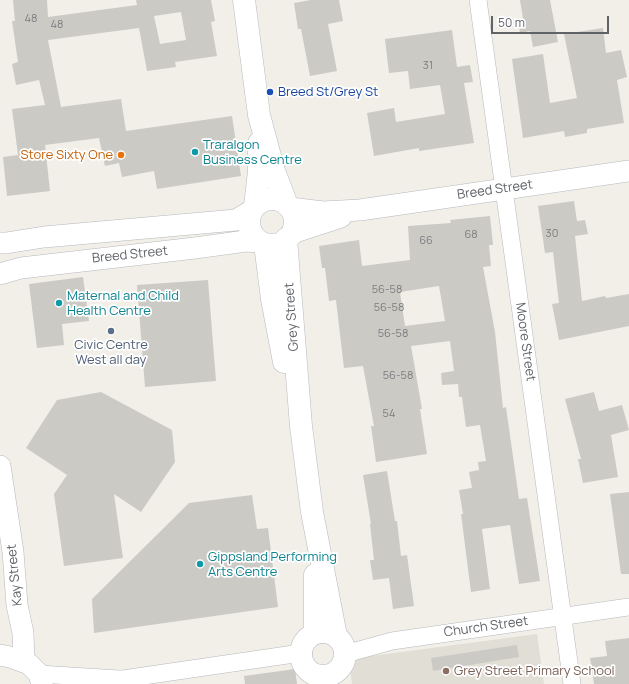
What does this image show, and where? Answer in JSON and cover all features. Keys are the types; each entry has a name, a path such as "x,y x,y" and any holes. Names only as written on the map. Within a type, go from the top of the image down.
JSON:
{"main road":[{"path":"244,0 259,115 259,171 253,208 248,223 252,234 262,243 272,245 280,243 289,236 294,225 294,216 288,206 274,171 259,115"},
{"path":"253,208 260,201 267,199 274,199 288,206"},
{"name":"Grey Street","path":"289,236 298,394 312,512 334,656"},
{"name":"Grey Street","path":"262,243 282,359 298,394"},
{"path":"310,636 334,656 327,675 317,679 305,667 301,653 304,643 310,636"}],"street":[{"name":"Moore Street","path":"478,0 572,684"},
{"name":"Breed Street","path":"288,206 323,212 360,210 629,170"},
{"name":"Breed Street","path":"0,243 44,237 236,220 253,208"},
{"name":"Breed Street","path":"289,236 360,210"},
{"name":"Breed Street","path":"0,274 21,268 246,241 262,243"},
{"name":"Kay Street","path":"0,466 13,552 17,605 23,633 35,673"},
{"name":"Church Street","path":"334,656 392,641 629,607"},
{"path":"106,684 123,679 301,653"},
{"path":"0,655 10,657 35,673 123,679"}],"shaded area":[{"name":"Grey Street Primary School","path":"537,634 544,684 352,684 349,659"}],"building":[{"path":"13,0 47,0 48,17 137,5 136,0 211,0 215,21 211,22 217,56 175,62 176,67 147,71 139,28 48,40 61,107 121,99 126,131 232,116 241,176 157,189 154,171 122,177 119,163 105,166 99,138 45,145 50,191 7,196 3,157 18,155 12,109 45,105 39,80 16,85 12,64 18,62 12,21 15,21","holes":["181,12 186,40 160,44 154,16"]},
{"path":"311,0 339,0 343,21 328,24 337,71 310,76 301,29 298,29 294,3"},
{"path":"520,0 550,0 558,42 533,47 530,31 520,33 518,20 523,19"},
{"path":"603,28 606,53 621,50 627,77 617,80 624,123 587,129 587,133 565,137 564,131 523,138 512,59 543,54 550,103 577,98 564,34"},
{"path":"452,30 457,67 470,65 473,82 464,83 474,143 419,151 419,148 374,156 367,113 394,108 396,122 445,114 440,85 410,89 408,71 389,73 385,39"},
{"path":"574,201 577,221 585,220 588,234 575,236 582,301 605,296 606,298 629,294 629,326 559,340 552,304 559,303 553,252 545,253 538,206"},
{"path":"490,216 493,245 489,245 491,266 483,267 495,332 503,408 506,407 519,499 527,498 540,581 519,584 510,525 482,529 490,589 471,592 459,490 472,488 469,472 479,470 478,462 486,461 480,425 466,427 462,397 459,397 458,384 442,385 441,373 454,371 450,341 411,346 422,409 420,409 427,454 376,462 371,426 374,426 363,366 344,368 336,300 329,301 325,268 322,268 319,246 359,240 362,266 410,260 408,226 451,223 450,220","holes":["439,286 445,321 405,326 400,292"]},
{"name":"Maternal and Child Health Centre","path":"83,277 89,321 62,324 64,345 37,348 29,284"},
{"path":"208,280 216,381 145,387 137,285"},
{"path":"101,392 172,430 175,462 141,512 114,494 123,558 64,566 54,494 67,475 26,448 57,400"},
{"path":"594,392 599,411 622,405 629,430 611,435 618,477 583,483 578,459 581,459 565,399"},
{"path":"387,471 395,521 397,521 401,556 407,555 414,606 393,609 389,578 373,580 370,560 374,560 371,524 363,475"},
{"path":"629,492 629,574 621,574 610,494"},
{"name":"Gippsland Performing Arts Centre","path":"252,495 257,529 268,528 278,607 94,633 92,599 189,503"},
{"path":"629,638 629,684 594,684 590,658 607,656 605,641"},
{"path":"517,645 519,657 433,671 431,658"},
{"path":"295,669 297,684 245,684 244,676"}],"place":[{"name":"Breed St/Grey St","path":"270,92"},
{"name":"Traralgon Business Centre","path":"195,152"},
{"name":"Store Sixty One","path":"121,155"},
{"name":"Maternal and Child Health Centre","path":"59,303"},
{"name":"Civic Centre West all day","path":"111,331"},
{"name":"Gippsland Performing Arts Centre","path":"200,564"},
{"name":"Grey Street Primary School","path":"446,671"}]}
